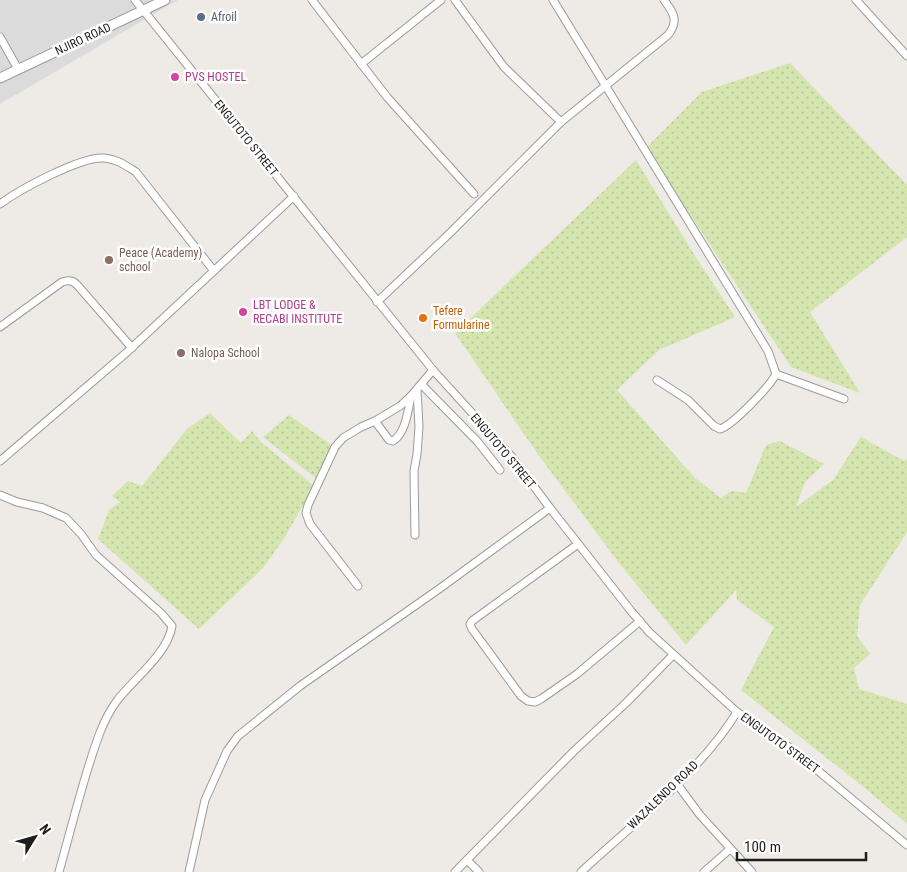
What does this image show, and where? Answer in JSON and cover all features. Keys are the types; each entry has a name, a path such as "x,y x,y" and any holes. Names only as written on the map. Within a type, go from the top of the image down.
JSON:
{"street":[{"name":"ENGUTOTO STREET","path":"135,0 433,370 512,457 640,621 673,655 737,712 792,748 907,845"},
{"name":"NJIRO ROAD","path":"0,78 166,0"},
{"path":"312,0 361,64 415,129 474,194"},
{"path":"361,64 441,0"},
{"path":"455,0 504,67 561,122"},
{"path":"553,0 768,351 776,374 772,382 762,393 729,425 720,429 714,426 688,400 658,380"},
{"path":"377,302 451,232 561,122 668,34 675,26 674,17 664,0"},
{"path":"856,0 907,56"},
{"path":"0,37 18,69"},
{"path":"1,201 78,163 101,158 119,161 136,172 214,271"},
{"path":"0,461 132,348 294,196"},
{"path":"0,327 62,282 70,280 79,287 132,348"},
{"path":"358,586 310,524 306,513 335,447 349,434 376,421 411,396 433,370"},
{"path":"776,374 844,399"},
{"path":"419,387 472,435 500,470"},
{"path":"415,535 414,480 419,427 419,387"},
{"path":"376,421 390,440 394,441 397,439 404,423 411,396"},
{"path":"0,495 17,502 43,508 66,518 81,534 96,556 161,613 172,626 168,639 160,651 121,695 107,715 82,786 59,872"},
{"path":"188,872 205,800 227,751 238,736 300,686 439,589 550,508"},
{"path":"578,544 472,620 470,624 521,696 528,701 534,702 541,699 577,674 640,621"},
{"path":"455,872 574,751 673,655"},
{"name":"WAZALENDO ROAD","path":"581,872 677,784 715,744 737,712"},
{"path":"677,784 700,815 752,872"},
{"path":"704,872 730,849"},
{"path":"467,860 479,872"}],"shaded area":[{"path":"0,0 178,0 0,104"}],"green space":[{"path":"790,63 907,185 907,237 810,312 860,393 791,367 646,148 702,92"},
{"path":"636,160 735,317 659,350 617,390 695,478 721,498 731,491 746,493 766,445 780,441 824,464 805,482 796,507 833,480 861,437 904,461 907,458 907,532 860,605 857,636 870,654 854,668 859,689 907,704 907,824 741,690 774,627 737,600 736,590 686,645 619,563 537,453 455,333"},
{"path":"210,413 241,443 252,431 261,442 314,486 285,537 263,568 199,629 98,539 109,510 120,502 112,496 128,481 142,486 187,429"},
{"path":"289,415 333,446 320,470 318,480 263,437"}],"place":[{"name":"Afroil","path":"201,17"},
{"name":"PVS HOSTEL","path":"175,77"},
{"name":"Peace (Academy) school","path":"109,260"},
{"name":"LBT LODGE & RECABI INSTITUTE","path":"243,312"},
{"name":"Tefere Formularine","path":"423,318"},
{"name":"Nalopa School","path":"181,353"}]}
